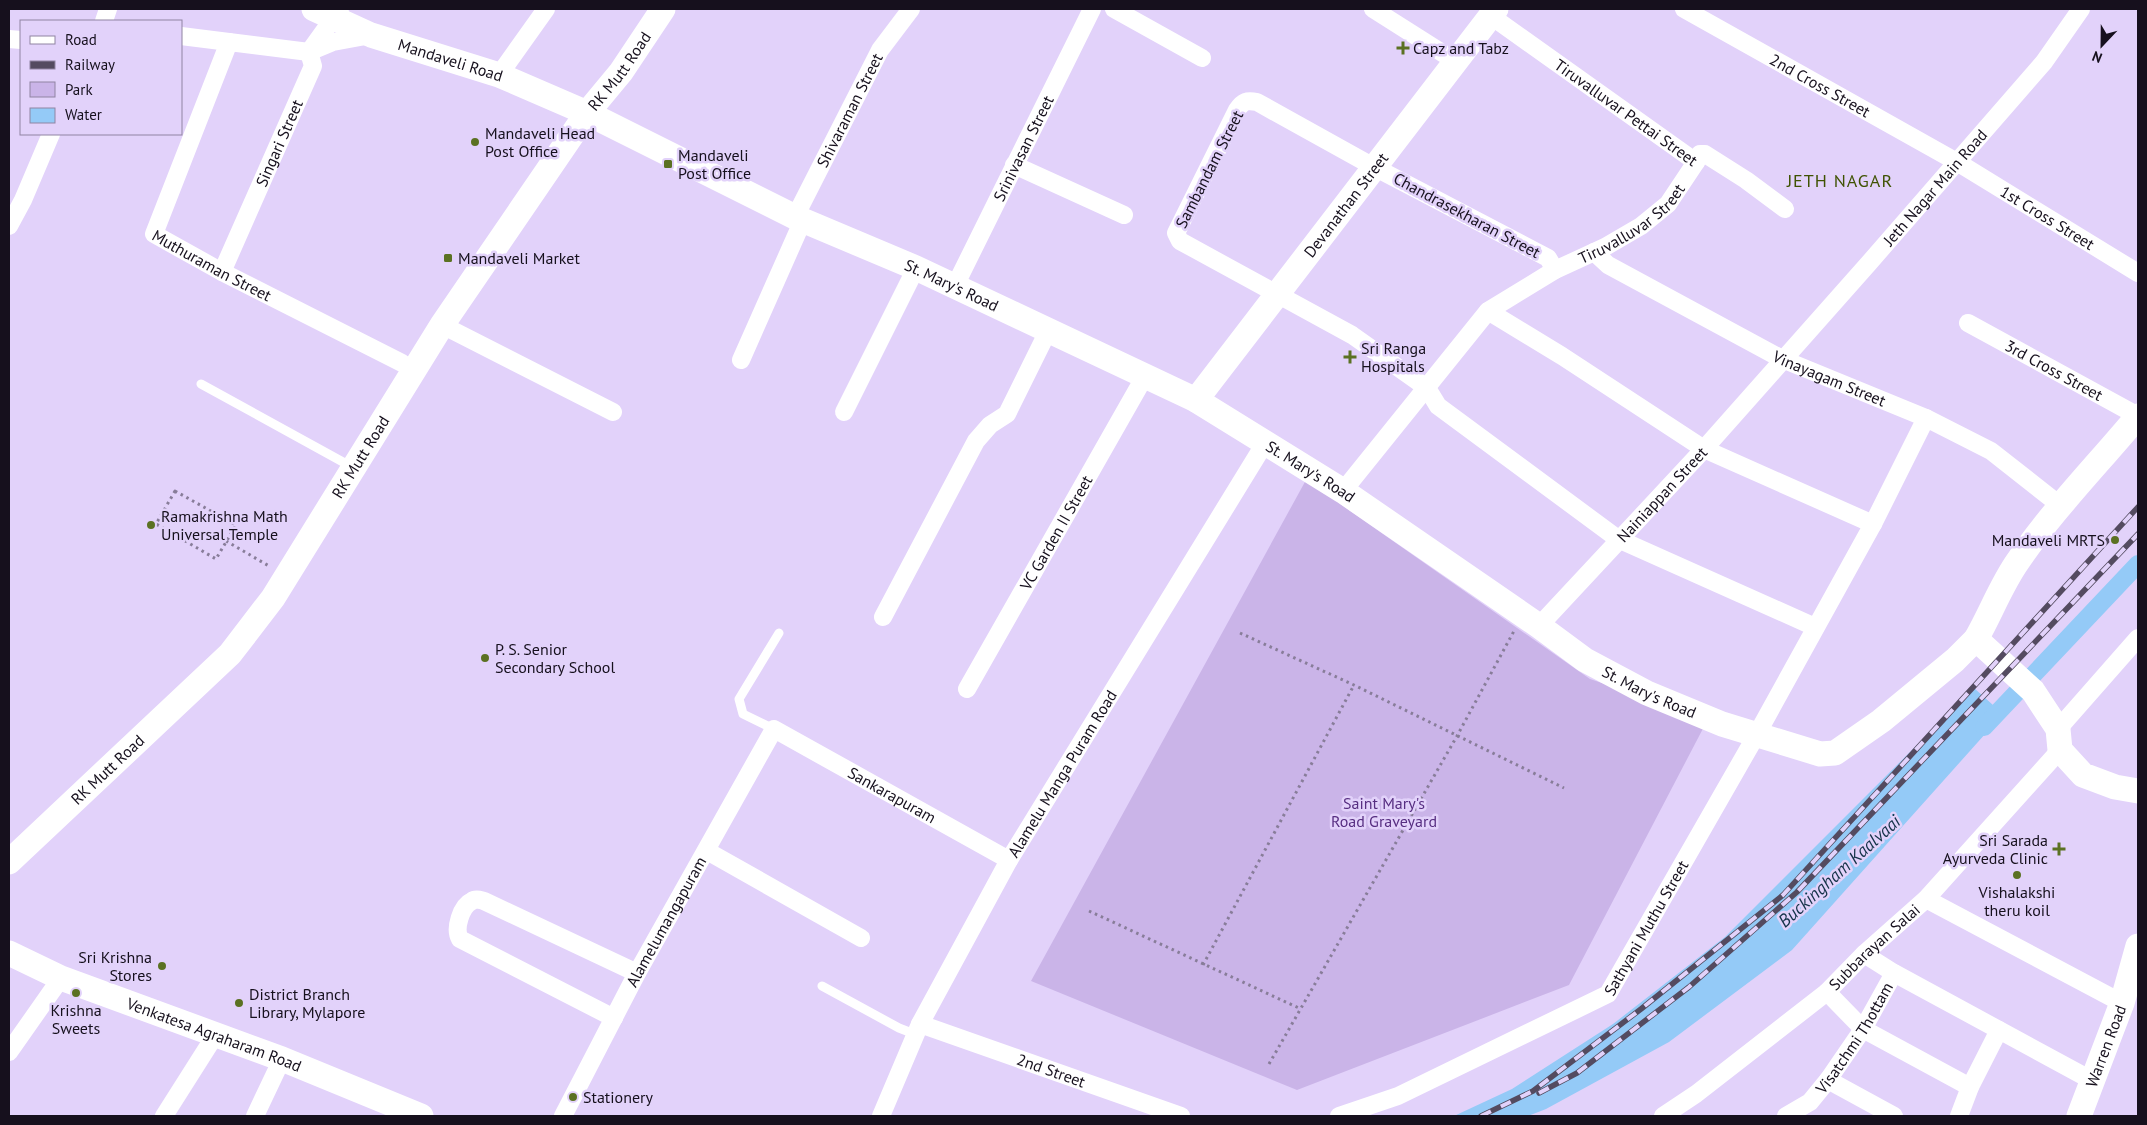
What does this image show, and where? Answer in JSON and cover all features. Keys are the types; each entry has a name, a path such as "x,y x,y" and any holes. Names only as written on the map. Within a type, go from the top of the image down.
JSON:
{"main road":[{"name":"RK Mutt Road","path":"9,862 230,654 273,598 442,325 587,113 621,72 663,9"},
{"name":"Mandaveli Road","path":"330,12 371,35 499,75 587,113"},
{"name":"Devanathan Street","path":"1196,400 1493,12"},
{"name":"St. Mary's Road","path":"587,113 799,218 916,268 954,288 1196,400 1343,491 1585,660 1647,693 1722,724 1820,754 1835,753 1881,720 1955,660 1985,647 1991,613 2003,583 2018,560 2061,506 2138,416"},
{"path":"1985,647 2033,691 2059,740 2083,775 2115,787 2138,791"},
{"name":"Warren Road","path":"2079,1116 2122,1003 2138,946"},
{"name":"Venkatesa Agraharam Road","path":"9,953 61,978 282,1059 421,1116"}],"street":[{"path":"499,75 546,9"},
{"name":"Shivaraman Street","path":"741,360 799,218 880,50 911,9"},
{"name":"Srinivasan Street","path":"954,288 1092,9"},
{"path":"1114,9 1202,58"},
{"path":"1373,9 1455,60"},
{"name":"2nd Cross Street","path":"1684,9 1957,162"},
{"name":"Jeth Nagar Main Road","path":"1782,359 2044,62 2081,9"},
{"path":"309,52 330,12"},
{"name":"Tiruvalluvar Pettai Street","path":"1493,12 1696,162 1700,154 1705,154 1746,180 1785,209"},
{"path":"182,36 309,52 333,42 371,35"},
{"name":"Muthuraman Street","path":"229,42 154,234 222,272 402,363"},
{"name":"Singari Street","path":"222,272 313,66 309,52"},
{"name":"Sambandam Street","path":"1278,294 1186,245 1177,238 1178,228 1242,103 1248,101 1257,102 1374,167"},
{"path":"9,226 23,200 51,135"},
{"name":"Tiruvalluvar Street","path":"1343,491 1488,311 1554,270 1594,252 1640,226 1668,204 1696,162"},
{"name":"1st Cross Street","path":"1957,162 2138,272"},
{"path":"1014,165 1124,215"},
{"name":"Chandrasekharan Street","path":"1374,167 1548,258 1554,270"},
{"name":"Vinayagam Street","path":"1594,252 1608,265 1782,359 1926,418 1990,451 2061,506"},
{"path":"844,412 916,268"},
{"path":"1278,294 1352,335 1427,388 1438,406 1618,539 1815,627"},
{"path":"1488,311 1562,356 1704,448 1873,524"},
{"name":"3rd Cross Street","path":"1968,323 2138,416"},
{"path":"442,325 612,412"},
{"path":"883,617 976,441 990,426 1007,414 1048,331"},
{"name":"Nainiappan Street","path":"1531,621 1618,539 1704,448 1782,359"},
{"name":"VC Garden II Street","path":"967,689 1145,376"},
{"name":"Sathyani Muthu Street","path":"1339,1116 1398,1096 1608,994 1757,734 1873,524 1926,418"},
{"name":"Alamelu Manga Puram Road","path":"880,1116 919,1030 1009,860 1265,443"},
{"name":"Subbarayan Salai","path":"1663,1116 1703,1089 1827,992 1864,954 1926,899 2059,740 2138,638"},
{"name":"Sankarapuram","path":"774,729 1009,860"},
{"name":"Alamelumangapuram","path":"563,1116 637,973 707,852 774,729"},
{"path":"707,852 861,938"},
{"path":"614,1018 460,938 457,934 458,924 466,906 476,899 484,901 637,973"},
{"path":"1926,899 2122,1003"},
{"path":"1864,954 1894,973 2093,1081"},
{"name":"Visatchmi Thottam","path":"1786,1116 1810,1102 1828,1080 1863,1029 1894,973"},
{"path":"9,1052 61,978"},
{"path":"1827,992 1863,1029 1970,1087"},
{"name":"2nd Street","path":"919,1030 1180,1116"},
{"path":"1959,1116 1970,1087 1999,1030"},
{"path":"164,1116 216,1034"},
{"path":"255,1116 282,1059"},
{"path":"1828,1080 1894,1116"}],"lane":[{"path":"201,384 354,469"},
{"path":"774,729 743,714 739,699 779,633"},
{"path":"822,986 899,1028 919,1030"}],"path":[{"path":"175,491 236,525 226,541 216,559 156,524 175,491"},
{"path":"226,541 286,577"},
{"path":"1269,1064 1457,736 1531,621"},
{"path":"1240,633 1354,685 1564,788"},
{"path":"1203,964 1354,685"},
{"path":"1089,911 1301,1009"}],"green space":[{"name":"Saint Mary's Road Graveyard","path":"1306,480 1590,679 1708,719 1569,985 1297,1090 1031,981"}],"water":[{"path":"1974,688 2003,714 1792,950 1669,1042 1546,1109 1528,1116 1454,1116 1512,1089 1613,1024 1725,937"}],"waterway":[{"name":"Buckingham Kaalvaai","path":"1984,727 2138,564"}],"railway":[{"path":"1481,1116 1533,1091 1641,1009 1783,895 2138,507"},
{"path":"1539,1093 1577,1073 1689,987 1797,892 2138,534"}],"place":[{"name":"Capz and Tabz","path":"1403,48"},
{"name":"Mandaveli Head Post Office","path":"475,142"},
{"name":"Mandaveli Post Office","path":"668,164"},
{"name":"Mandaveli Market","path":"448,258"},
{"name":"Sri Ranga Hospitals","path":"1350,357"},
{"name":"Ramakrishna Math Universal Temple","path":"151,525"},
{"name":"Mandaveli MRTS","path":"2115,540"},
{"name":"P. S. Senior Secondary School","path":"485,658"},
{"name":"Sri Sarada Ayurveda Clinic","path":"2059,849"},
{"name":"Vishalakshi theru koil","path":"2017,875"},
{"name":"Sri Krishna Stores","path":"162,966"},
{"name":"Krishna Sweets","path":"76,993"},
{"name":"District Branch Library, Mylapore","path":"239,1003"},
{"name":"Stationery","path":"573,1097"}],"district":[{"name":"JETH NAGAR","path":"1840,180"}]}
